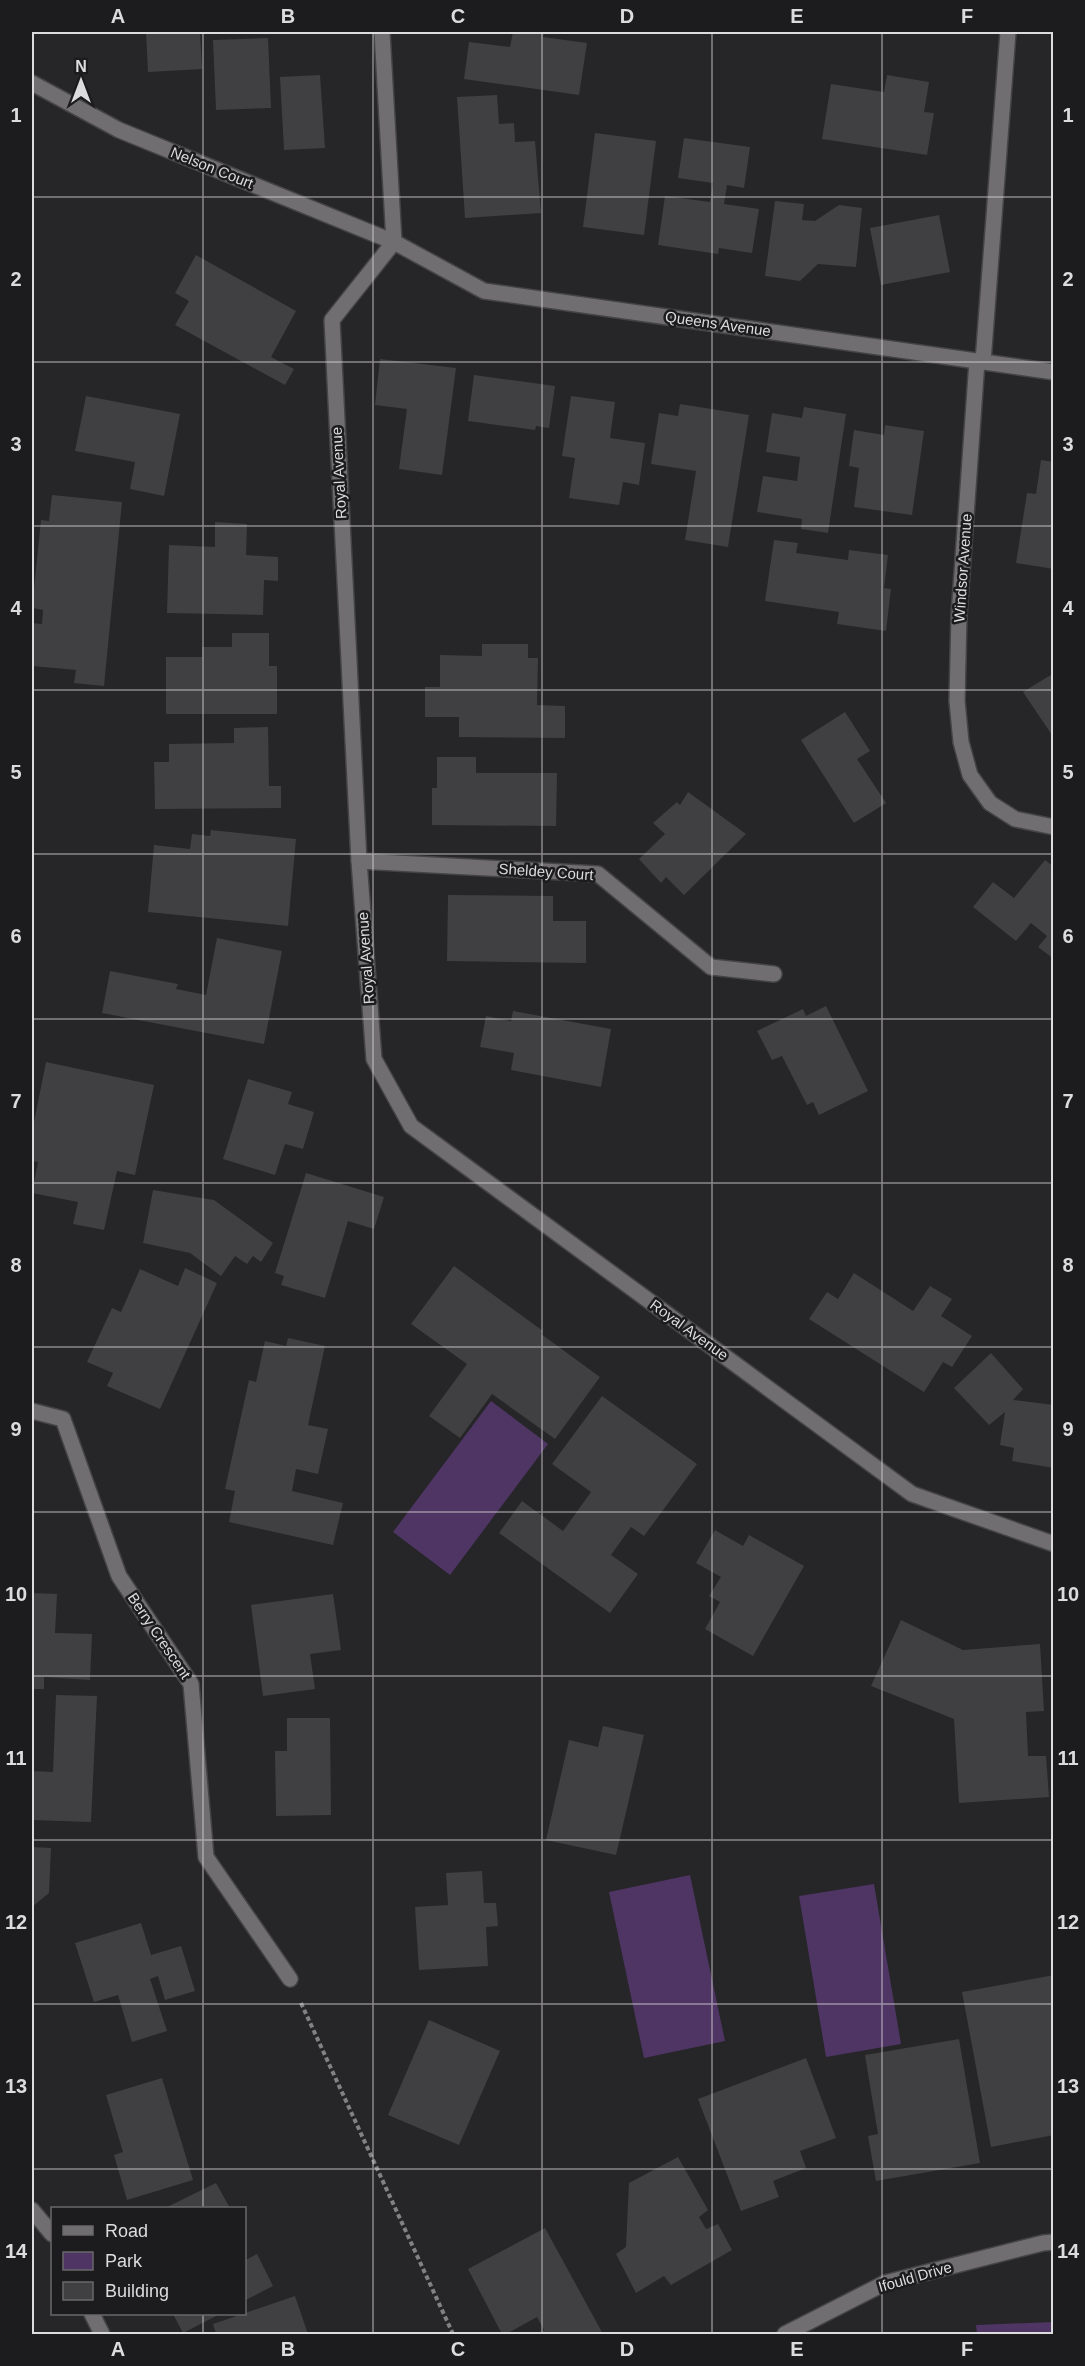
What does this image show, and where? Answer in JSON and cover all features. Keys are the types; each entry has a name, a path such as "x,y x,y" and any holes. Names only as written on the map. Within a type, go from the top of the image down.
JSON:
{"street":[{"path":"382,32 394,242"},
{"name":"Windsor Avenue","path":"1008,32 959,615 957,690 961,742 970,775 990,803 1015,819 1053,827"},
{"name":"Nelson Court","path":"33,84 119,130 394,242"},
{"name":"Queens Avenue","path":"394,242 484,291 1053,372"},
{"name":"Royal Avenue","path":"394,242 332,320 359,861 374,1059 411,1126 912,1494 1053,1544"},
{"name":"Sheldey Court","path":"359,861 598,874 711,967 774,974"},
{"name":"Berry Crescent","path":"32,1412 63,1419 119,1576 191,1684 206,1857 290,1979"},
{"path":"32,2210 51,2233"},
{"name":"Ifould Drive","path":"785,2334 885,2283 1053,2242"},
{"path":"93,2315 102,2334"}],"path":[{"path":"290,1979 453,2334"}],"green space":[{"path":"491,1401 548,1444 450,1575 393,1532"},
{"path":"690,1875 725,2041 644,2058 609,1892"},
{"path":"874,1884 901,2044 826,2057 799,1896"},
{"path":"1053,2322 1053,2334 977,2334 976,2325"}],"building":[{"path":"146,32 200,32 202,69 148,72"},
{"path":"513,32 544,32 543,37 587,43 579,95 464,79 469,42 510,47"},
{"path":"268,38 271,108 216,110 213,40"},
{"path":"320,75 325,148 284,150 280,77"},
{"path":"887,75 929,82 924,112 934,113 927,155 822,139 831,84 884,92"},
{"path":"497,95 499,124 514,123 515,142 535,141 541,213 465,218 457,97"},
{"path":"595,133 656,141 644,235 583,227"},
{"path":"684,138 750,147 744,188 727,185 724,204 759,209 752,253 719,248 718,254 658,245 665,196 710,202 713,183 678,178"},
{"path":"775,201 804,204 802,220 815,221 839,205 862,208 856,267 818,264 800,281 765,276"},
{"path":"939,215 950,272 881,285 870,228"},
{"path":"196,255 296,311 271,357 294,369 285,385 175,325 189,301 175,293"},
{"path":"380,359 456,368 442,475 399,469 407,409 375,405"},
{"path":"474,375 555,386 549,428 536,426 535,430 468,421"},
{"path":"86,396 180,414 164,496 130,489 135,462 75,451"},
{"path":"571,396 615,402 610,438 645,443 639,485 623,482 619,505 569,498 575,458 562,456"},
{"path":"680,404 749,415 728,547 685,540 696,471 651,464 659,413 678,416"},
{"path":"804,407 846,414 828,533 801,529 802,519 757,512 763,476 797,481 800,457 766,452 772,413 802,418"},
{"path":"885,425 924,431 912,515 854,507 859,468 849,466 854,430 884,435"},
{"path":"1041,460 1054,462 1054,569 1016,563 1027,493 1036,494"},
{"path":"52,495 122,502 104,686 74,683 76,670 32,666 32,623 42,624 43,610 32,608 41,520 49,521"},
{"path":"215,522 247,524 246,555 278,557 278,581 264,580 263,615 167,613 169,545 215,547"},
{"path":"774,540 798,543 796,553 848,560 849,550 888,555 884,588 891,589 886,631 837,624 839,612 765,601"},
{"path":"232,633 269,633 269,666 277,666 277,714 166,714 166,657 202,657 202,647 232,647"},
{"path":"482,644 528,644 528,658 538,658 537,705 565,706 565,738 459,737 459,717 425,717 425,687 440,687 440,655 482,656"},
{"path":"1054,673 1054,738 1023,692"},
{"path":"845,712 870,751 857,759 886,803 854,823 801,740"},
{"path":"268,727 269,786 281,786 281,808 155,809 154,762 169,762 169,744 234,743 234,728"},
{"path":"437,757 476,757 476,773 557,773 556,826 432,825 432,788 437,788"},
{"path":"688,792 746,834 684,895 666,877 661,883 639,859 665,834 653,823 677,802 680,805"},
{"path":"211,830 296,839 288,926 148,912 154,845 190,849 192,834 210,836"},
{"path":"1045,860 1054,867 1054,959 1038,947 1047,936 1031,923 1016,941 973,907 993,882 1014,898"},
{"path":"448,895 553,896 553,921 586,921 586,963 447,961"},
{"path":"217,938 282,951 264,1044 102,1013 110,971 178,984 176,989 206,995"},
{"path":"826,1006 868,1091 819,1115 813,1102 807,1105 782,1056 772,1060 757,1031 803,1009 806,1016"},
{"path":"513,1011 611,1029 601,1087 511,1070 514,1053 480,1047 486,1016 511,1021"},
{"path":"46,1062 154,1085 135,1175 117,1171 104,1230 73,1224 78,1202 32,1193 38,1162 32,1161 32,1132"},
{"path":"248,1079 292,1092 288,1104 314,1112 303,1149 285,1144 275,1175 223,1159"},
{"path":"306,1173 384,1197 374,1229 348,1221 325,1298 281,1285 284,1276 275,1273"},
{"path":"153,1190 214,1200 273,1243 261,1262 253,1256 247,1264 235,1256 221,1276 190,1253 143,1243"},
{"path":"454,1266 543,1331 541,1334 600,1377 555,1439 492,1394 460,1438 429,1416 467,1364 411,1324"},
{"path":"185,1268 217,1283 160,1409 107,1386 113,1373 87,1362 112,1308 121,1312 140,1269 178,1286"},
{"path":"854,1273 913,1311 930,1286 952,1299 941,1316 972,1336 952,1367 943,1362 924,1392 809,1319 827,1292 838,1299"},
{"path":"288,1338 325,1346 308,1425 328,1429 318,1474 296,1469 292,1491 343,1503 333,1545 229,1522 235,1491 225,1489 249,1380 256,1382 265,1341 286,1346"},
{"path":"991,1353 1023,1389 1013,1400 1054,1405 1054,1468 1012,1461 1014,1448 1000,1445 1005,1412 989,1425 954,1388"},
{"path":"602,1396 697,1464 644,1536 631,1527 611,1555 638,1574 610,1613 499,1533 522,1501 563,1531 591,1492 552,1464"},
{"path":"715,1530 743,1546 749,1535 804,1566 753,1656 705,1629 720,1602 709,1596 721,1577 696,1563"},
{"path":"32,1593 57,1594 55,1633 92,1634 90,1680 44,1677 44,1689 32,1689"},
{"path":"333,1594 341,1650 310,1654 315,1689 263,1696 251,1605"},
{"path":"901,1620 963,1650 1040,1644 1044,1711 1026,1712 1028,1756 1046,1756 1049,1797 959,1803 954,1719 871,1686"},
{"path":"56,1695 97,1696 91,1822 32,1820 32,1771 53,1772"},
{"path":"287,1718 330,1718 331,1815 276,1816 275,1751 287,1751"},
{"path":"603,1726 644,1735 616,1855 546,1840 569,1740 598,1747"},
{"path":"32,1847 51,1848 49,1893 32,1907"},
{"path":"482,1871 484,1903 496,1903 498,1926 486,1927 488,1966 419,1970 415,1907 448,1905 446,1873"},
{"path":"141,1923 151,1955 181,1946 195,1991 165,2000 158,1976 150,1979 167,2031 132,2042 118,1995 94,2002 75,1943"},
{"path":"1054,1975 1054,2135 991,2147 962,1992"},
{"path":"429,2020 500,2051 459,2145 388,2115"},
{"path":"959,2039 980,2163 876,2181 868,2136 878,2134 865,2055"},
{"path":"806,2058 836,2138 800,2151 806,2168 773,2181 779,2197 741,2211 698,2099"},
{"path":"162,2078 193,2180 127,2200 114,2155 123,2152 106,2095"},
{"path":"678,2157 708,2210 699,2217 706,2229 718,2224 732,2250 671,2285 664,2276 636,2293 616,2254 626,2247 629,2183"},
{"path":"216,2183 229,2207 167,2207"},
{"path":"545,2228 603,2334 539,2334 544,2330 537,2317 502,2334 468,2269"},
{"path":"257,2254 273,2286 246,2300 246,2260"},
{"path":"295,2296 308,2334 216,2334 213,2324 246,2315 246,2313"},
{"path":"174,2315 218,2315 183,2333"}]}
